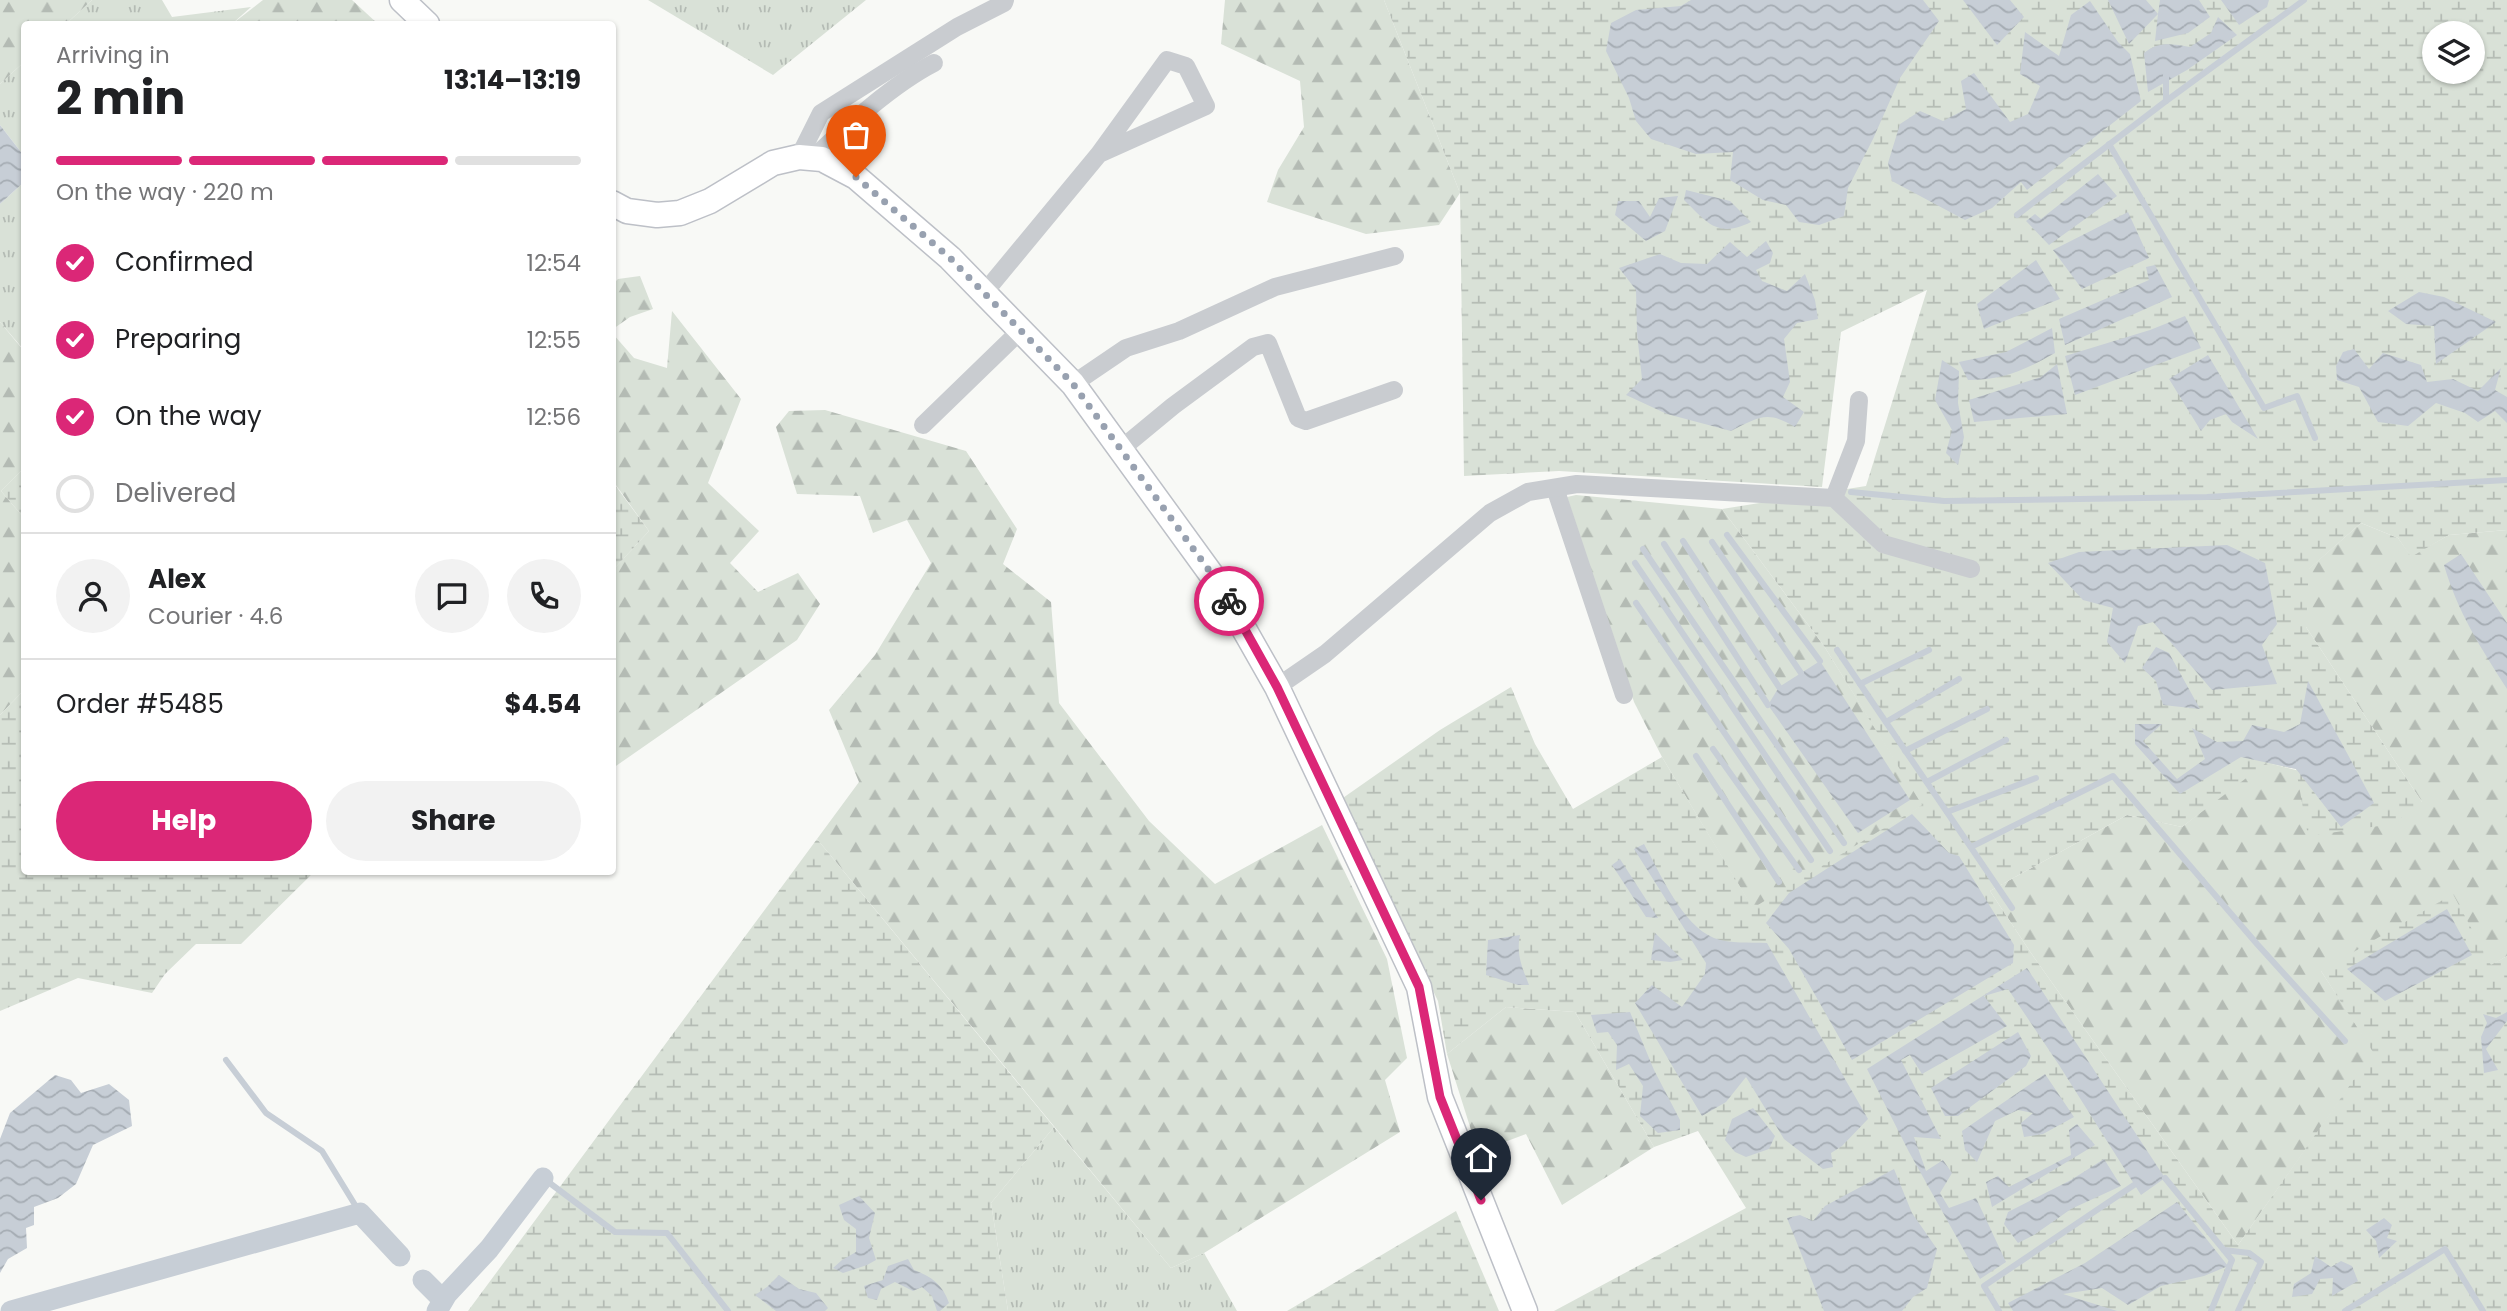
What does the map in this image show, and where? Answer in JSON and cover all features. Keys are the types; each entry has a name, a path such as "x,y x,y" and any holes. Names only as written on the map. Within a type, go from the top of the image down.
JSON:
{"main road":[{"path":"402,0 423,21"},
{"path":"616,205 627,211 647,214 680,213 710,201 774,163 806,158 822,159 856,177 950,258 1073,384 1219,584 1277,687 1419,987 1440,1097 1525,1311"}],"street":[{"path":"806,158 821,113 957,27 1004,3 1005,0"},
{"path":"984,293 1099,155 1167,60 1186,66 1206,106 1099,155"},
{"path":"806,158 919,71 934,63"},
{"path":"1073,384 1126,348 1179,331 1275,287 1395,256"},
{"path":"923,425 1021,330"},
{"path":"1121,449 1253,347 1268,343 1298,418 1306,421 1394,390"},
{"path":"1834,498 1856,441 1859,400"},
{"path":"1277,687 1325,654 1490,513 1528,492 1577,484 1834,498 1883,544 1971,569"},
{"path":"1555,488 1624,695"}],"green space":[{"path":"0,0 92,0 69,21 21,21 21,65 0,84"},
{"path":"92,0 162,0 172,17 251,7 235,21 69,21"},
{"path":"263,0 352,0 375,21 236,21"},
{"path":"648,0 866,0 773,75"},
{"path":"1225,0 1384,0 1460,193 1439,225 1366,234 1267,202 1278,170 1304,127 1300,81 1221,44"},
{"path":"1384,0 2507,0 2507,530 2449,535 2411,557 2398,538 2361,523 2309,569 2306,627 2422,802 2393,824 2308,836 2296,769 2266,763 2182,827 2127,815 1990,891 2238,1245 2373,1052 2321,971 2453,894 2491,965 2507,956 2507,1311 1554,1311 1746,1208 1698,1131 1654,1147 1575,1012 1506,1007 1447,1054 1438,1001 1340,800 1440,730 1511,687 1535,744 1573,809 1662,757 1753,908 1922,805 1824,646 1722,509 1866,486 1927,290 1841,332 1822,487 1559,471 1464,476 1460,193"},
{"path":"21,65 21,152 0,125 0,84"},
{"path":"21,185 21,346 0,322 0,204"},
{"path":"640,276 653,309 630,317 616,327 616,281"},
{"path":"672,311 741,399 708,483 759,531 730,563 758,592 798,573 820,604 797,640 616,766 616,567 649,531 616,485 616,337 634,358 667,368"},
{"path":"0,322 21,347 21,471 1,491 21,514 21,693 0,715"},
{"path":"825,410 966,451 1017,529 1003,564 1051,602 1059,703 1149,821 1215,884 1322,825 1387,959 1407,1058 1385,1080 1400,1132 1204,1253 1171,1268 817,839 859,782 829,710 875,655 931,563 907,520 873,533 860,496 797,494 776,427 789,411"},
{"path":"21,471 21,514 1,491"},
{"path":"616,486 649,531 616,567"},
{"path":"1576,495 1722,509 1824,646 1923,805 1753,909 1662,757 1634,702 1567,497"},
{"path":"2361,523 2398,538 2411,556 2449,535 2507,530 2507,956 2492,965 2321,971 2374,1052 2238,1245 1990,891 2127,815 2182,827 2264,762 2422,802 2306,627 2304,573"},
{"path":"21,693 21,875 311,875 241,944 196,944 165,974 152,993 78,978 0,1011 0,715"},
{"path":"817,839 1054,1127 991,1203 1008,1311 468,1311"},
{"path":"1506,1007 1575,1012 1654,1147 1562,1205 1526,1134 1478,1152 1447,1054"},
{"path":"1054,1127 1171,1268 1204,1253 1237,1311 1008,1311 991,1203"},
{"path":"1456,1211 1499,1311 1287,1311"}],"water":[{"path":"1691,0 1923,0 1939,21 1900,78 1848,188 1844,216 1819,225 1799,222 1786,205 1763,200 1730,180 1733,152 1696,154 1651,139 1636,121 1629,98 1606,51 1611,23 1636,10 1681,6"},
{"path":"1963,0 2010,0 2024,17 1997,45"},
{"path":"2108,0 2146,0 2158,14 2129,44"},
{"path":"2160,0 2199,0 2210,17 2188,33 2155,41"},
{"path":"2221,0 2269,0 2267,7 2239,25"},
{"path":"2090,1 2118,42 2130,54 2141,101 2027,190 2021,182 1992,208 1965,220 1892,181 1888,163 1900,124 1920,111 1943,121 1966,109 1961,81 1974,73 2010,122 2028,114 2040,86 2020,74 2025,32 2059,56 2071,15"},
{"path":"2218,17 2237,35 2187,70 2148,92 2144,53 2160,45 2190,47 2211,33"},
{"path":"0,125 21,152 21,185 0,204"},
{"path":"2098,174 2117,196 2049,245 2026,221 2035,214 2041,219"},
{"path":"1686,190 1730,201 1751,222 1729,229 1713,226 1684,200"},
{"path":"1678,196 1665,231 1646,241 1615,215 1618,201 1639,201 1650,217 1659,198"},
{"path":"2128,212 2149,258 2082,289 2053,250"},
{"path":"1766,241 1773,253 1770,263 1756,270 1762,281 1787,291 1805,274 1815,300 1818,319 1797,323 1784,339 1790,382 1783,397 1804,412 1795,427 1777,418 1763,417 1731,431 1667,414 1626,395 1642,379 1636,290 1619,268 1660,254 1681,263 1707,264 1730,242 1747,257"},
{"path":"2036,260 2060,299 1984,329 1977,304"},
{"path":"2155,265 2172,297 2065,345 2059,319 2149,280 2146,267"},
{"path":"2419,292 2444,297 2496,322 2436,364 2434,326 2406,324 2388,311"},
{"path":"2185,316 2201,348 2075,395 2065,356 2150,330"},
{"path":"2052,328 2055,353 2013,373 1968,380 1959,362 2006,352"},
{"path":"2354,349 2369,369 2383,353 2421,365 2427,382 2453,379 2478,391 2501,368 2495,390 2507,397 2507,423 2495,411 2478,422 2465,413 2436,403 2408,426 2378,422 2359,387 2337,380 2336,366 2343,352"},
{"path":"2208,355 2258,439 2232,422 2226,414 2210,420 2201,431 2169,379"},
{"path":"1942,360 1959,371 1958,403 1964,437 1958,465 1946,453 1952,430 1935,400"},
{"path":"2057,364 2067,414 1974,422 1969,400 2041,377"},
{"path":"2227,545 2265,563 2277,624 2262,645 2277,684 2212,690 2153,622 2138,626 2125,663 2107,642 2113,608 2083,600 2048,563 2079,552"},
{"path":"2461,554 2507,623 2507,689 2471,629 2449,582 2444,565"},
{"path":"2156,647 2169,653 2200,709 2163,705 2156,681 2142,668"},
{"path":"1820,661 1910,800 1858,833 1768,705 1779,687"},
{"path":"2308,681 2374,803 2341,827 2296,769 2241,757 2180,794 2135,744 2135,724 2162,724 2143,741 2177,779 2205,759 2192,728 2217,742 2243,741 2252,725 2284,732 2300,724"},
{"path":"1912,814 1949,853 1959,856 2014,945 2013,963 1852,1060 1789,949 1766,923 1789,893"},
{"path":"1644,844 1673,897 1702,931 1727,941 1767,943 1868,1119 1842,1146 1831,1153 1833,1167 1823,1169 1784,1139 1746,1077 1726,1102 1702,1116 1635,1003 1652,985 1682,1007 1705,974 1706,963 1634,849"},
{"path":"1620,859 1658,918 1646,917 1612,865"},
{"path":"2447,909 2472,955 2385,1001 2347,969"},
{"path":"1655,933 1683,960 1651,960"},
{"path":"1520,935 1519,954 1529,985 1518,985 1486,975 1488,940"},
{"path":"2027,968 2165,1178 2141,1195 2008,989 1984,996 2007,1026 1922,1074 1910,1055 1901,1060 1941,1139 1914,1137 1926,1171 1943,1160 1952,1173 1940,1193 1949,1208 1976,1198 2006,1262 1980,1279 1909,1152 1867,1069"},
{"path":"1630,1012 1654,1070 1680,1120 1680,1130 1658,1133 1640,1116 1643,1086 1629,1064 1616,1070 1617,1045 1608,1032 1597,1033 1591,1015"},
{"path":"2507,1012 2507,1021 2486,1049 2498,1070 2484,1073 2481,1037 2487,1023 2483,1014 2496,1018"},
{"path":"2018,1032 2031,1056 2026,1066 1958,1116 1945,1116 1931,1088"},
{"path":"2045,1074 2074,1117 2043,1134 2024,1137 2021,1123 2033,1113 2018,1110 1995,1121 1977,1162 1965,1150 1962,1131"},
{"path":"55,1075 71,1080 81,1093 109,1084 129,1100 132,1126 93,1145 76,1184 58,1198 34,1207 34,1225 26,1228 27,1248 8,1259 0,1273 0,1139 10,1113"},
{"path":"1753,1108 1775,1136 1769,1149 1746,1157 1735,1152 1725,1140 1732,1119"},
{"path":"2077,1124 2095,1145 1992,1207 1986,1182 1998,1176 2009,1187 2071,1155 2069,1130"},
{"path":"2104,1159 2121,1186 2071,1209 2018,1243 2004,1224 2008,1212 2071,1180"},
{"path":"1894,1169 1912,1213 1937,1249 1927,1288 1913,1297 1902,1311 1824,1311 1787,1218 1800,1215 1813,1221 1825,1206"},
{"path":"859,1196 875,1213 869,1238 876,1260 843,1273 833,1268 856,1252 856,1229 844,1220 839,1205"},
{"path":"2177,1202 2228,1266 2204,1276 2161,1286 2128,1305 2102,1288 2063,1294 2117,1311 2013,1311 2008,1303 2085,1263"},
{"path":"2384,1218 2392,1225 2387,1238 2397,1241 2379,1258 2376,1241 2366,1230"},
{"path":"2315,1256 2331,1267 2341,1261 2352,1266 2358,1281 2332,1296 2333,1278 2320,1279 2312,1294 2292,1297 2294,1284 2311,1273"},
{"path":"908,1259 914,1270 940,1286 949,1303 940,1311 937,1311 932,1296 922,1287 913,1291 895,1282 881,1289 877,1300 868,1298 864,1286 883,1280 888,1266"},
{"path":"779,1275 799,1289 816,1293 828,1308 825,1311 776,1311 755,1295"}],"waterway":[{"path":"2017,215 2304,0"},
{"path":"2166,75 2166,101"},
{"path":"2109,144 2264,408 2297,396 2315,438"},
{"path":"1851,492 1944,501 2207,497 2507,480"},
{"path":"1727,535 1820,661"},
{"path":"1683,541 1779,687"},
{"path":"1712,542 1801,673"},
{"path":"1664,544 1768,705"},
{"path":"1643,549 1844,843"},
{"path":"1635,563 1830,851"},
{"path":"1636,603 1811,860"},
{"path":"1837,650 2012,908"},
{"path":"1860,684 1929,650"},
{"path":"1886,722 1959,679"},
{"path":"1905,751 1987,709"},
{"path":"1927,782 2006,740"},
{"path":"1713,749 1799,870"},
{"path":"1696,756 1779,882"},
{"path":"1971,847 2113,776 2257,944 2345,1041"},
{"path":"1947,812 2036,778"},
{"path":"226,1060 266,1113 322,1151 360,1213"},
{"path":"543,1178 615,1232 667,1233 728,1311"},
{"path":"437,1311 447,1294 489,1249 543,1178"},
{"path":"2165,1178 2232,1260 2211,1311"},
{"path":"1999,1311 1984,1286 2134,1185"},
{"path":"11,1311 360,1213 400,1256"},
{"path":"2345,1311 2445,1249 2483,1311"},
{"path":"2224,1250 2249,1253 2261,1262 2238,1311"},
{"path":"423,1280 443,1300"}],"way so far":[{"path":"856,177 950,258 1073,384 1229,601"}],"route":[{"path":"1229,601 1277,687 1419,987 1440,1097 1481,1200"}]}
